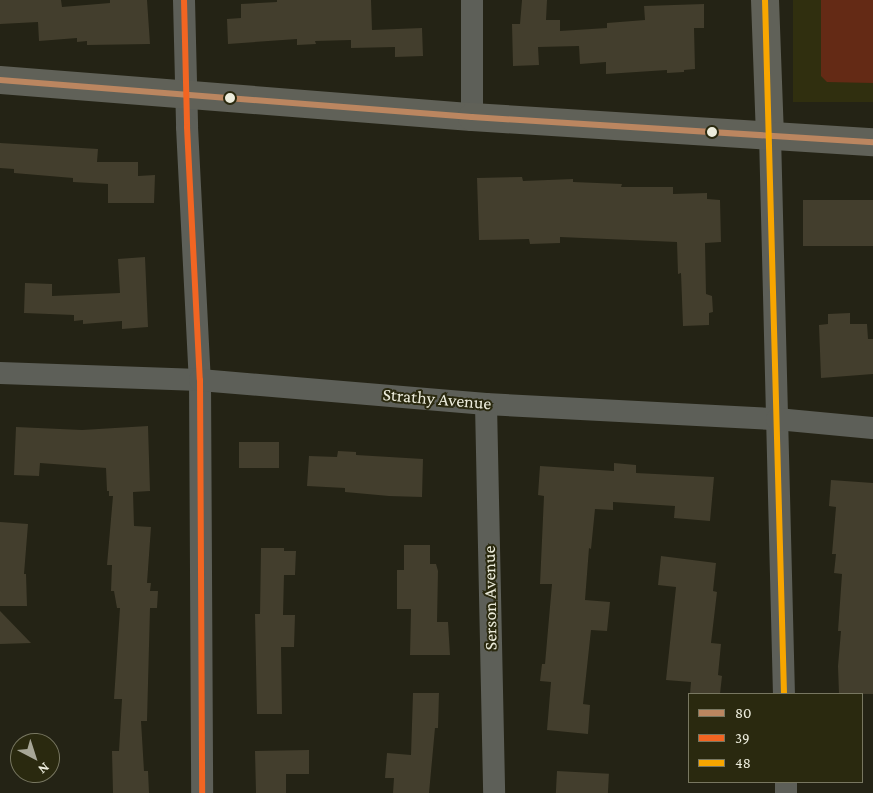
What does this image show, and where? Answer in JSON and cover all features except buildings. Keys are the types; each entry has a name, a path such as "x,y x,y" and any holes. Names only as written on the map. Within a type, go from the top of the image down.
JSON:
{"street":[{"path":"184,0 186,95 200,380 202,793"},
{"path":"472,0 472,117"},
{"path":"765,0 784,693"},
{"path":"0,80 472,117 873,142"},
{"name":"Strathy Avenue","path":"0,373 200,380 486,404 777,419 873,428"},
{"name":"Serson Avenue","path":"486,404 494,793"}],"shaded area":[{"path":"793,0 873,0 873,102 793,102"},
{"path":"821,0 873,0 873,83 827,82 821,76"}],"transit line":[{"name":"39","path":"184,0 187,127 200,380 202,793"},
{"name":"48","path":"765,0 784,693"},
{"name":"80","path":"0,80 472,117 873,142"}]}
